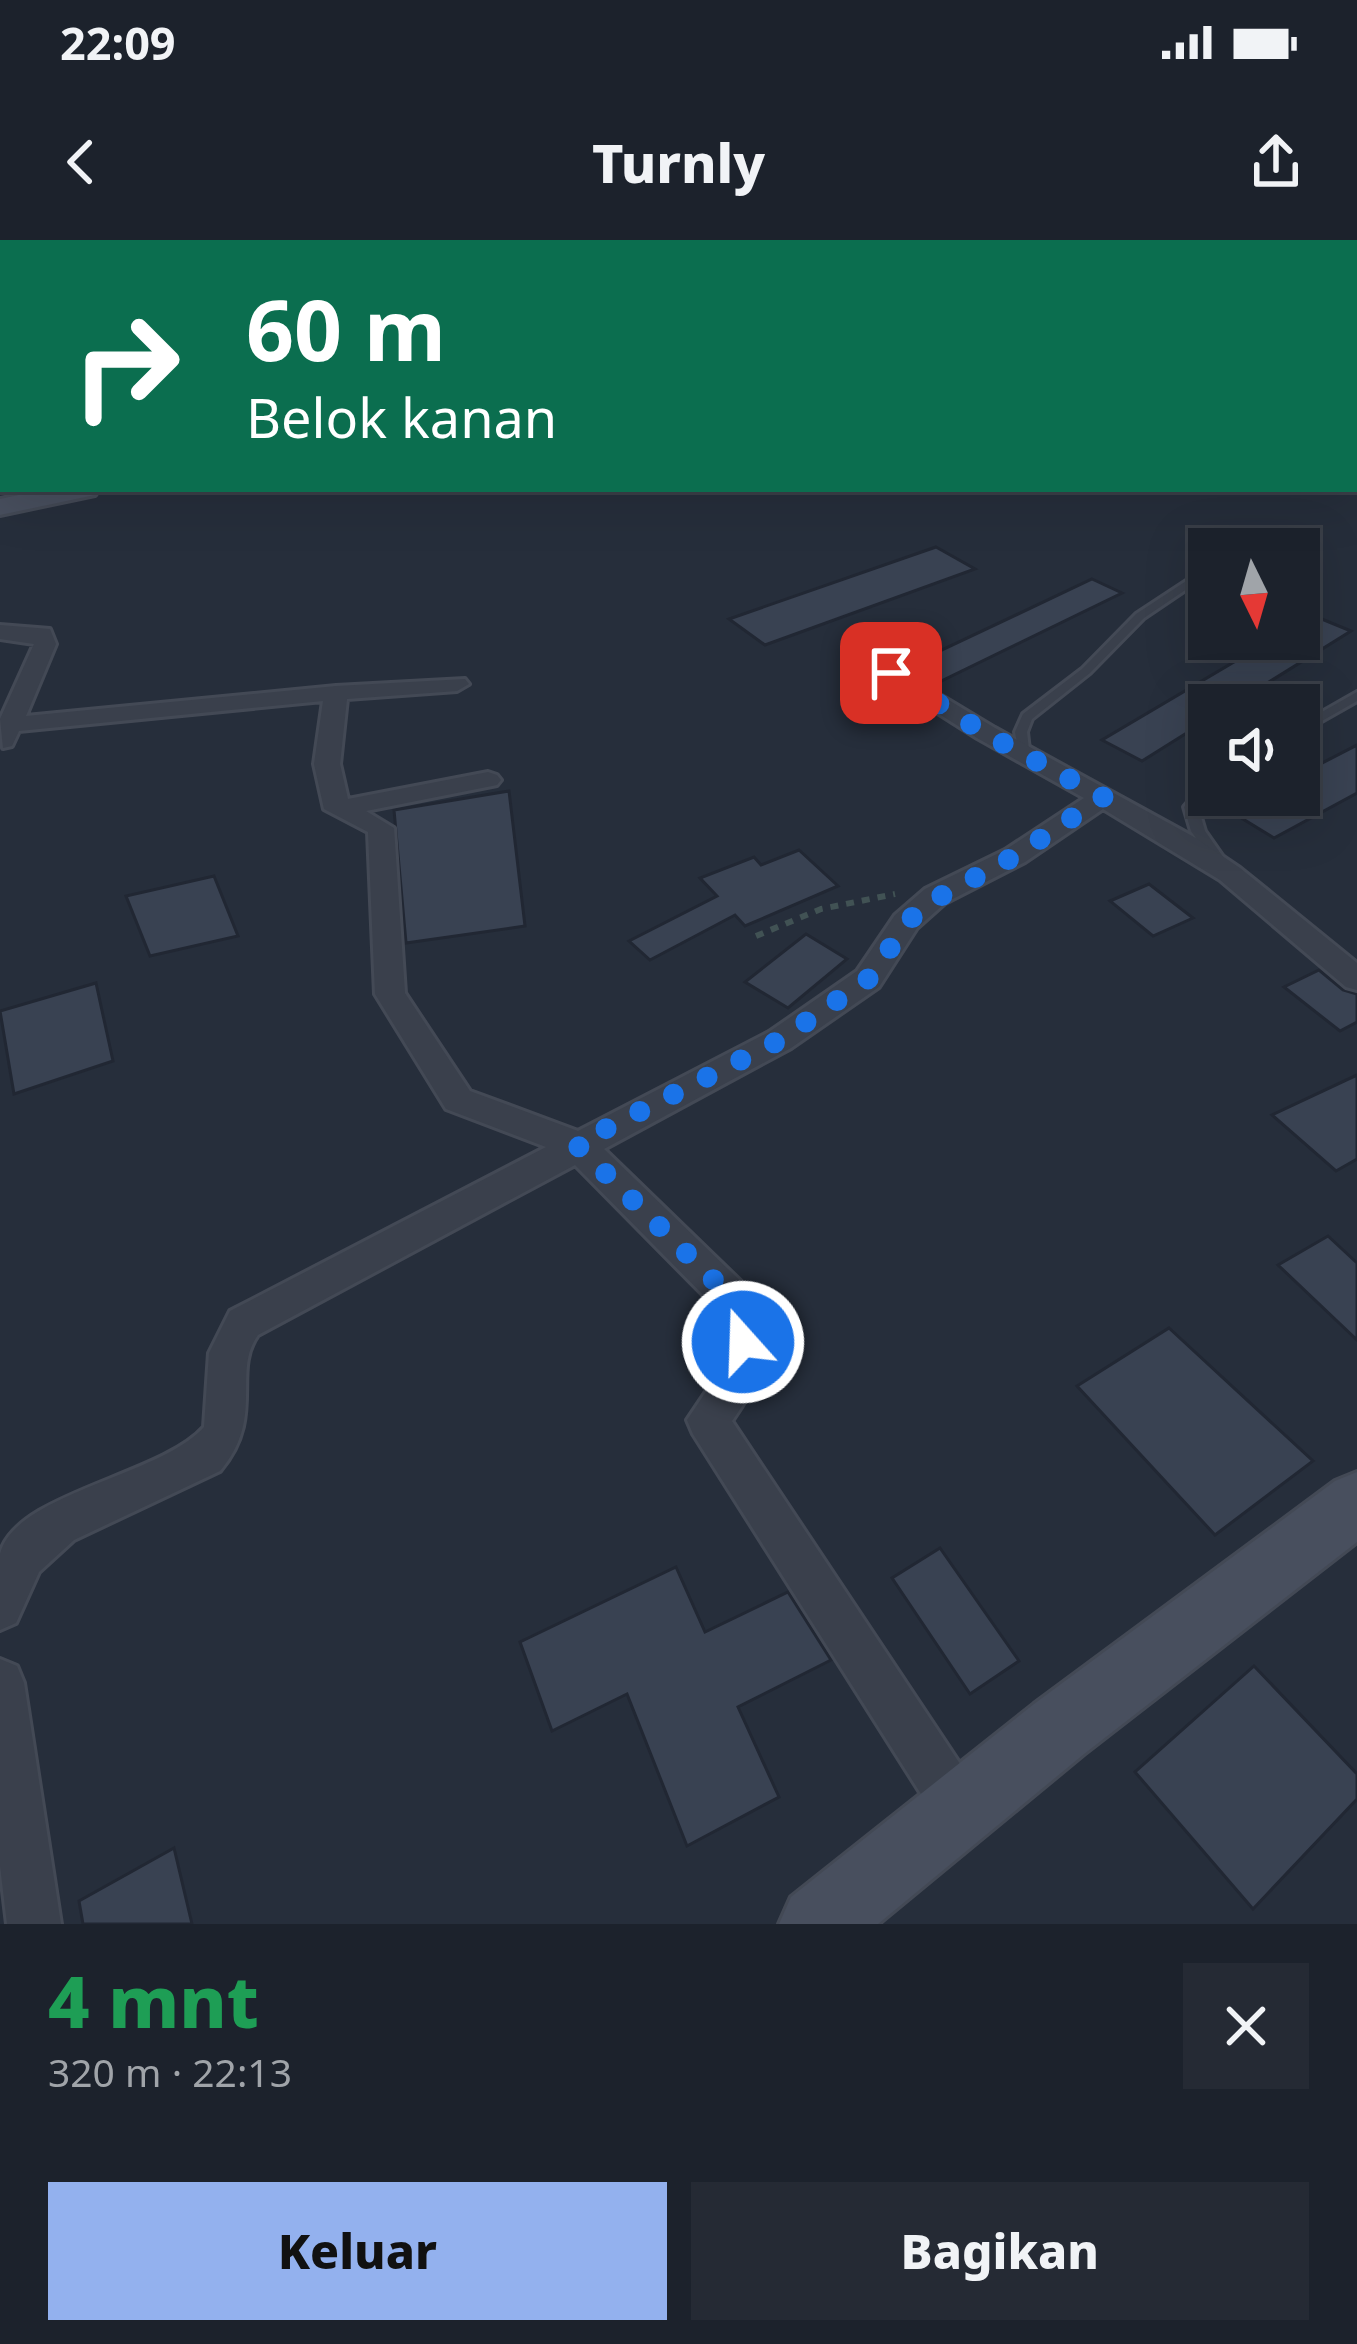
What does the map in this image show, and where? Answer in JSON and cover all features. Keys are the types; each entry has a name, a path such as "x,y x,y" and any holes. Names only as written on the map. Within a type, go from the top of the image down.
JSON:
{"street":[{"path":"0,507 71,492"},
{"path":"0,632 41,634 45,644 3,733"},
{"path":"859,653 986,734 1023,750 1230,874 1357,979"},
{"path":"3,733 336,692 457,684"},
{"path":"336,692 327,764 337,809"},
{"path":"337,809 488,780"},
{"path":"0,1607 30,1543 80,1512 206,1457 229,1422 228,1346 244,1323 780,1040 868,979 905,922 935,896 1015,856 1103,797"},
{"path":"337,809 381,828 390,994 458,1100 576,1144 745,1311 742,1374 708,1420 961,1809"},
{"path":"818,1924 1357,1503"},
{"path":"0,1683 34,1924"}],"lane":[{"path":"1023,750 1021,732 1027,717 1086,671 1140,616 1188,583"},
{"path":"1320,718 1357,697"},
{"path":"1193,816 1209,850 1230,874"}],"path":[{"path":"756,937 821,909 897,894 935,896"}],"building":[{"path":"936,547 975,569 765,645 729,619"},
{"path":"1092,579 1122,593 933,685 904,668"},
{"path":"1320,618 1351,631 1320,650"},
{"path":"1237,660 1304,660 1266,684 1197,684"},
{"path":"1188,689 1188,732 1142,761 1102,740"},
{"path":"1357,745 1357,793 1320,813 1320,764"},
{"path":"509,791 525,926 406,943 394,810"},
{"path":"1238,816 1315,816 1274,838"},
{"path":"799,850 838,886 745,926 735,915 650,960 629,941 717,896 700,878 754,857 761,865"},
{"path":"214,876 238,936 150,956 126,896"},
{"path":"1149,884 1193,918 1153,936 1110,901"},
{"path":"806,934 847,959 788,1008 745,982"},
{"path":"1319,970 1343,990 1357,994 1357,1022 1340,1031 1284,987"},
{"path":"96,983 113,1061 14,1094 0,1011"},
{"path":"1357,1075 1357,1159 1336,1171 1272,1115"},
{"path":"1328,1236 1357,1263 1357,1340 1278,1265"},
{"path":"1169,1328 1313,1461 1215,1535 1077,1386"},
{"path":"940,1548 1019,1661 970,1694 892,1578"},
{"path":"676,1567 705,1632 788,1592 831,1660 738,1707 779,1797 687,1846 627,1694 552,1731 520,1642"},
{"path":"1254,1666 1357,1774 1357,1799 1253,1909 1135,1772"},
{"path":"174,1848 192,1924 83,1924 79,1901"}],"route":[{"path":"743,1342 745,1311 576,1144 780,1040 868,979 919,908 1015,856 1103,797 986,734 891,673"}]}
